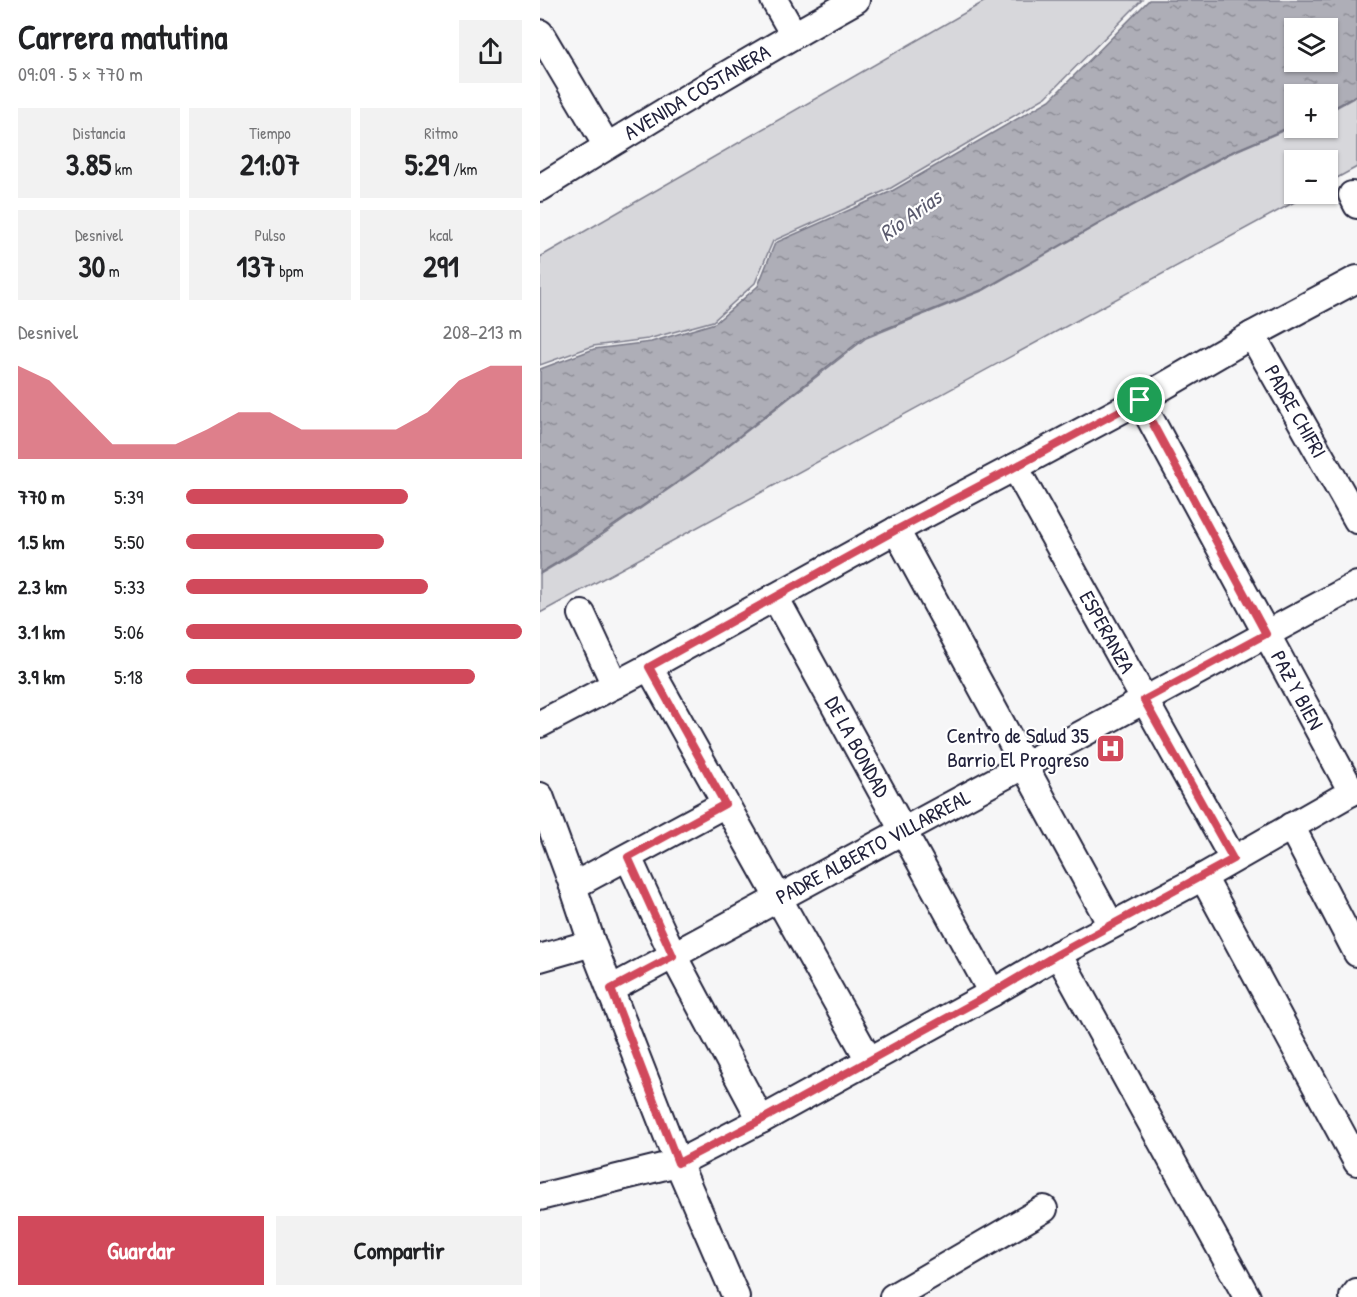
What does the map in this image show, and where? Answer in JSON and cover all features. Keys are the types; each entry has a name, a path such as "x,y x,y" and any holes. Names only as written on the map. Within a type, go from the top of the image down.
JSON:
{"street":[{"path":"774,0 794,35"},
{"name":"AVENIDA COSTANERA","path":"540,188 606,146 856,0"},
{"path":"540,33 606,146"},
{"path":"540,724 1140,400 1252,335 1357,279"},
{"name":"PADRE CHIFRI","path":"1252,335 1357,520"},
{"name":"PAZ Y BIEN","path":"1140,400 1266,634 1355,791"},
{"name":"ESPERANZA","path":"1015,467 1233,859"},
{"path":"896,530 1111,925"},
{"name":"PADRE ALBERTO VILLARREAL","path":"611,989 1357,585"},
{"name":"DE LA BONDAD","path":"775,597 992,993"},
{"path":"582,614 615,685"},
{"path":"649,667 869,1060"},
{"path":"540,1197 678,1163 761,1120 1355,791"},
{"path":"540,796 592,943 678,1163 736,1297"},
{"path":"573,886 725,804"},
{"path":"1291,826 1357,953"},
{"path":"628,857 673,956 761,1120"},
{"path":"1203,877 1357,1162"},
{"path":"540,958 592,943"},
{"path":"1058,954 1247,1297"},
{"path":"893,1297 1044,1209"},
{"path":"1353,1297 1357,1292"}],"shaded area":[{"path":"987,0 1142,0 1046,97 891,188 773,241 755,283 713,321 648,339 593,346 540,365 540,257"},
{"path":"1357,96 1357,167 1338,177 1338,150 1284,150 1284,204 1291,204 540,613 540,574 577,552 701,467 866,338 984,290 1106,220 1229,154 1284,130 1284,138 1338,138 1338,106"}],"water":[{"name":"Río Arias","path":"1149,0 1357,0 1357,95 1338,105 1338,84 1284,84 1284,129 1229,153 984,289 865,337 701,466 540,573 540,369 594,349 651,342 715,323 758,286 775,243 892,191 1050,100"}],"place":[{"name":"Centro de Salud 35 Barrio El Progreso","path":"1110,748"}],"route":[{"path":"1140,400 1266,634 1144,700 1233,859 761,1120 678,1163 611,989 673,956 628,857 725,804 649,667 896,530 1140,400"}]}
